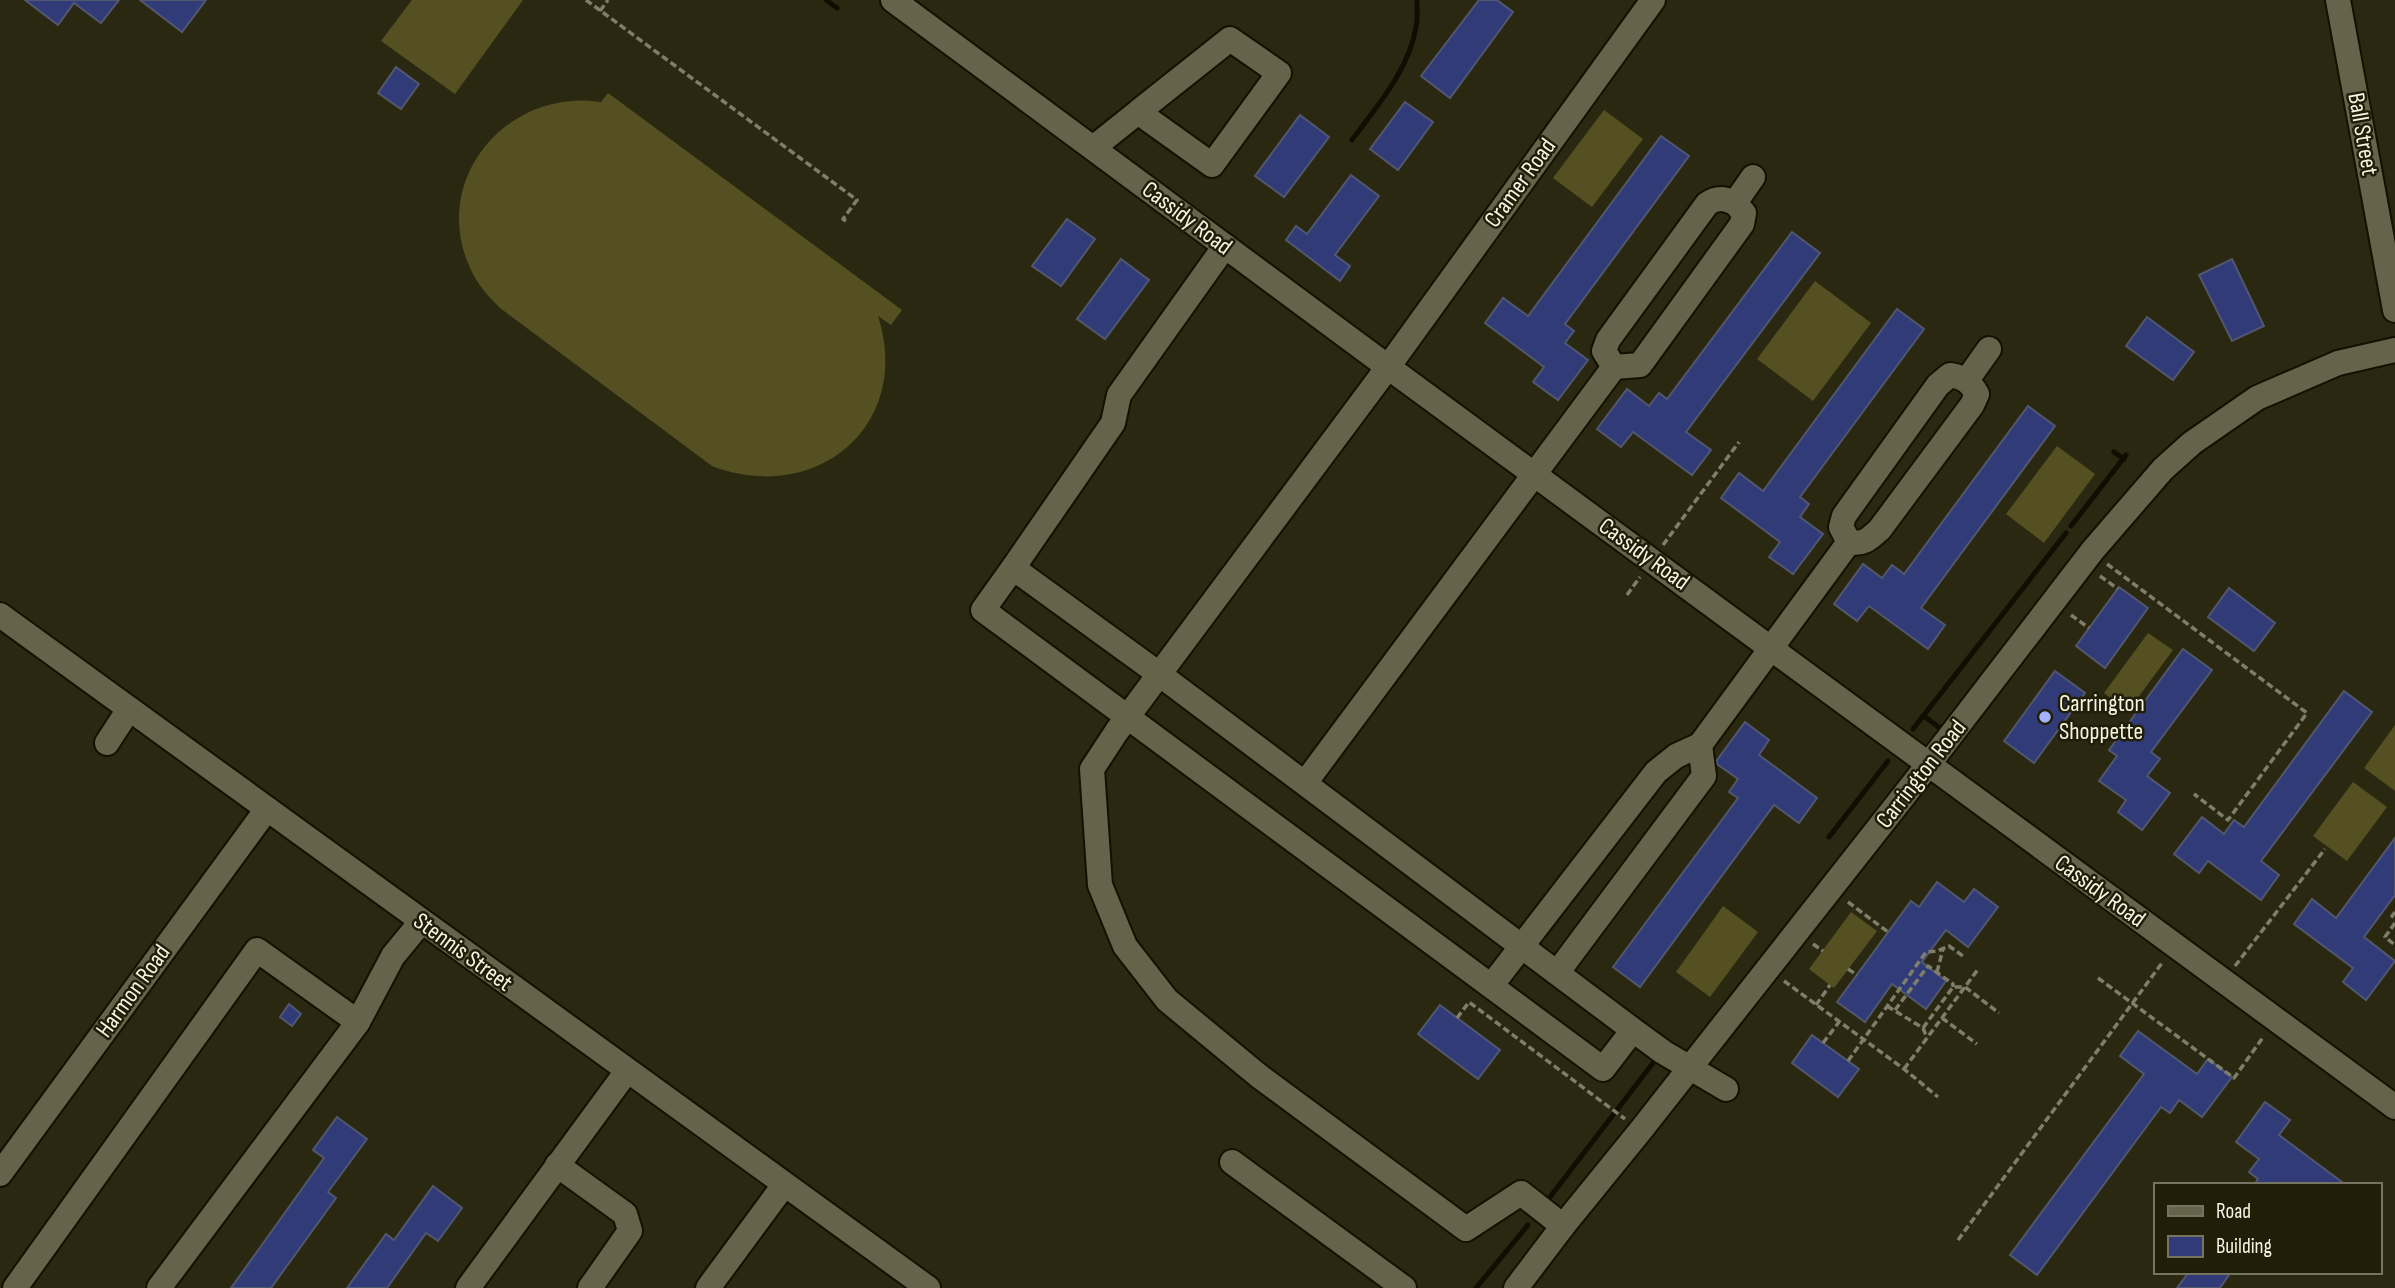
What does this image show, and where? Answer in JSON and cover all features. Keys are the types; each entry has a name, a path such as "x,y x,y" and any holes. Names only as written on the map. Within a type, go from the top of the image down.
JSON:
{"street":[{"name":"Cassidy Road","path":"893,0 2395,1107"},
{"name":"Cramer Road","path":"1563,1226 1521,1193 1466,1229 1259,1076 1167,1000 1125,946 1100,885 1092,769 1159,674 1388,367 1653,0"},
{"name":"Ball Street","path":"2338,0 2395,310"},
{"path":"1093,148 1138,111 1230,39 1279,74 1212,166 1138,111"},
{"path":"1735,203 1754,177"},
{"path":"1305,783 1614,367 1640,365 1742,224 1744,213 1735,203 1724,198 1714,199 1707,204 1608,340 1604,351 1614,367"},
{"path":"1225,246 1119,395 1113,423 983,610 1603,1069 1633,1030"},
{"path":"1967,380 1989,349"},
{"name":"Carrington Road","path":"1516,1288 1928,765 2093,550 2173,460 2192,443 2257,398 2338,363 2395,350"},
{"path":"1950,375 1967,380 1976,394 1972,405 1880,529 1867,541 1858,544 1849,542 1841,527 1844,516 1938,385 1950,375"},
{"path":"1491,986 1656,772 1676,756 1700,745 1849,542"},
{"path":"1013,568 1159,674 1663,1052 1726,1089"},
{"name":"Stennis Street","path":"0,615 928,1288"},
{"path":"107,743 129,709"},
{"path":"1558,973 1704,776 1700,745"},
{"name":"Harmon Road","path":"0,1174 267,809"},
{"path":"159,1288 358,1022 393,956 421,922"},
{"path":"15,1288 257,950 358,1022"},
{"path":"468,1288 627,1071"},
{"path":"1231,1162 1404,1288"},
{"path":"557,1165 625,1214 630,1231 590,1288"},
{"path":"708,1288 783,1185"}],"path":[{"path":"586,0 857,200 843,219 847,222"},
{"path":"600,11 608,0"},
{"path":"1627,595 1739,442"},
{"path":"2093,550 2101,559 2307,713 2228,820 2194,794"},
{"path":"2223,981 2325,849"},
{"path":"1830,889 1888,932"},
{"path":"2395,912 2392,916 2395,920 2385,937 2395,945"},
{"path":"1848,1061 1926,952 1949,946 1963,956"},
{"path":"1958,1240 2175,946"},
{"path":"1937,972 1942,949"},
{"path":"1895,1010 1928,966 1953,984 1953,987"},
{"path":"1904,1069 1979,968"},
{"path":"1849,969 1857,975"},
{"path":"1767,970 1904,1069 1938,1097"},
{"path":"2098,978 2234,1078 2276,1020"},
{"path":"1816,1005 1830,985"},
{"path":"1953,987 1965,987 1999,1013"},
{"path":"1923,1028 1953,987"},
{"path":"1457,1018 1469,1002 1623,1118"},
{"path":"1887,1006 1923,1028 1927,1039"},
{"path":"1942,1018 1977,1044"},
{"path":"1823,1043 1839,1021"}],"shaded area":[{"path":"412,0 523,0 455,94 381,41"},
{"path":"608,93 902,310 891,325 878,316 885,355 882,391 869,422 847,447 820,465 787,475 751,476 712,466 500,308 471,270 460,237 460,204 468,174 485,147 507,125 535,109 567,101 601,102"},
{"path":"1604,110 1643,139 1592,207 1553,178"},
{"path":"1815,281 1871,323 1813,401 1757,359"},
{"path":"2057,446 2095,474 2044,543 2006,514"},
{"path":"2148,633 2173,650 2128,711 2104,693"},
{"path":"2395,725 2395,791 2364,768"},
{"path":"2353,782 2387,807 2347,861 2313,836"},
{"path":"1723,906 1758,932 1710,997 1676,972"},
{"path":"1851,912 1877,931 1834,988 1809,969"}],"building":[{"path":"25,0 119,0 101,23 74,3 58,25"},
{"path":"140,0 206,0 182,32"},
{"path":"1479,0 1497,0 1513,12 1450,98 1421,76"},
{"path":"396,67 419,84 401,109 378,93"},
{"path":"1405,102 1433,122 1398,170 1370,149"},
{"path":"1300,115 1329,137 1284,197 1255,176"},
{"path":"1661,136 1689,156 1565,324 1574,331 1565,343 1588,360 1558,400 1533,382 1544,367 1485,323 1503,298 1528,316"},
{"path":"1351,175 1379,196 1335,255 1350,266 1340,281 1286,240 1296,226 1307,234"},
{"path":"1067,219 1095,239 1061,286 1032,266"},
{"path":"1792,232 1820,253 1686,432 1711,450 1692,475 1633,432 1621,447 1597,429 1627,389 1649,406 1659,393 1667,399"},
{"path":"1121,259 1149,280 1105,339 1077,319"},
{"path":"2232,259 2264,326 2232,341 2199,275"},
{"path":"1897,309 1924,329 1800,497 1809,504 1800,517 1823,534 1793,574 1769,557 1780,542 1721,498 1739,473 1763,491"},
{"path":"2147,317 2194,352 2173,380 2126,346"},
{"path":"2028,406 2055,426 1921,608 1945,625 1928,649 1869,606 1857,621 1834,604 1863,564 1882,578 1892,565 1904,574"},
{"path":"2119,587 2148,608 2105,668 2076,646"},
{"path":"2229,588 2275,623 2254,651 2208,617"},
{"path":"2183,649 2212,670 2151,752 2160,759 2147,776 2170,793 2142,830 2118,812 2126,800 2099,781 2117,756 2109,750"},
{"name":"Carrington Shoppette","path":"2055,671 2085,693 2034,763 2004,741"},
{"path":"2344,691 2372,712 2261,861 2279,875 2261,900 2208,861 2199,873 2174,854 2202,817 2224,834 2234,820 2244,827"},
{"path":"1745,722 1769,740 1759,755 1817,798 1799,823 1774,805 1640,987 1613,967 1738,798 1729,792 1738,779 1717,764 1717,760"},
{"path":"2395,838 2395,895 2364,937 2395,961 2366,1000 2343,982 2353,968 2294,924 2312,899 2336,918"},
{"path":"1937,882 1964,902 1974,889 1998,907 1968,947 1946,930 1922,962 1946,981 1926,1009 1892,984 1865,1022 1837,1002 1911,901 1919,907"},
{"path":"289,1004 301,1014 292,1026 280,1017"},
{"path":"1440,1005 1500,1050 1478,1079 1418,1034"},
{"path":"2138,1031 2197,1074 2208,1059 2232,1077 2202,1117 2179,1100 2170,1113 2161,1107 2037,1275 2010,1255 2144,1074 2120,1056"},
{"path":"1812,1035 1859,1069 1838,1097 1792,1063"},
{"path":"2265,1102 2290,1120 2279,1135 2343,1183 2255,1183 2258,1179 2249,1172 2259,1159 2236,1142"},
{"path":"337,1117 367,1139 328,1192 336,1198 271,1288 231,1288 324,1158 313,1150"},
{"path":"433,1186 462,1208 438,1241 426,1233 387,1288 347,1288 386,1234 394,1240"},
{"path":"2188,1274 2230,1274 2220,1288 2177,1288"}],"waterway":[{"path":"826,0 837,8"},
{"path":"1352,140 1391,87 1407,58 1417,24 1417,0"},
{"path":"2114,452 2124,459"},
{"path":"2071,526 2126,455"},
{"path":"1913,729 2066,533"},
{"path":"1924,716 1945,732"},
{"path":"1829,837 1888,761"},
{"path":"1550,1197 1653,1063"},
{"path":"1476,1288 1528,1225"}],"place":[{"name":"Carrington Shoppette","path":"2045,717"}]}
